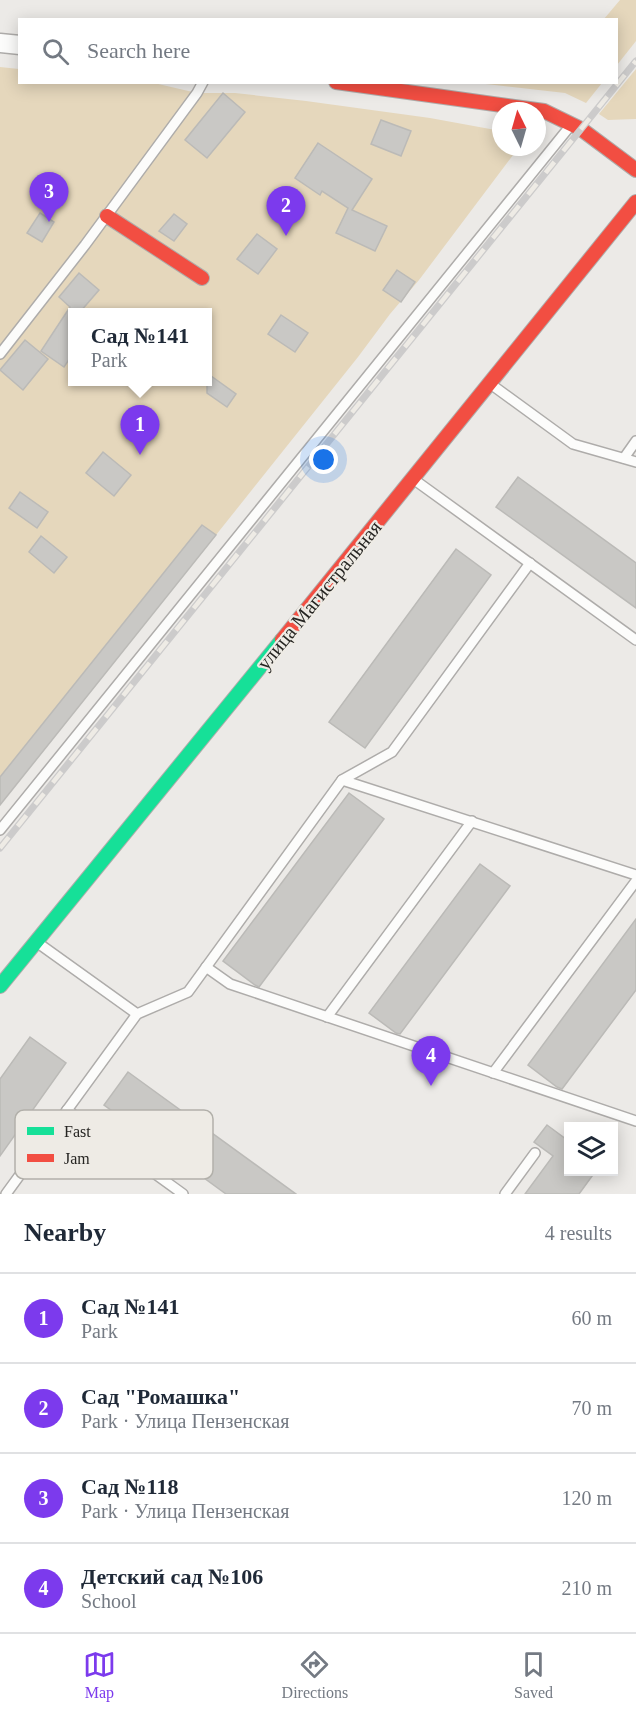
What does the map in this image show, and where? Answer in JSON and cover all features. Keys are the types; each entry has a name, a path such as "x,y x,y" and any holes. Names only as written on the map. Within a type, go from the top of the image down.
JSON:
{"main road":[{"path":"351,84 544,111 572,123 636,170"},
{"name":"улица Магистральная","path":"0,986 414,479 636,202"},
{"path":"107,216 202,278"}],"street":[{"path":"0,43 18,45"}],"lane":[{"path":"0,354 107,216 202,84"},
{"path":"0,830 572,123"},
{"path":"491,384 573,444 636,462"},
{"path":"624,458 636,441"},
{"path":"414,479 636,640"},
{"path":"67,1110 137,1014 188,992 342,780 392,752 530,563"},
{"path":"342,780 636,875"},
{"path":"327,1017 472,821"},
{"path":"493,1073 636,881"},
{"path":"36,942 137,1014"},
{"path":"206,967 230,984 636,1121"},
{"path":"505,1194 535,1153"},
{"path":"6,1194 17,1179"},
{"path":"162,1179 183,1194"}],"shaded area":[{"path":"620,0 636,0 636,41 618,64 618,18 605,18"},
{"path":"0,67 18,69 18,84 158,84 197,93 235,93 430,118 492,129 492,156 512,156 419,280 216,535 202,525 0,777"},
{"path":"636,69 636,119 608,120 599,114"},
{"path":"486,84 601,84 586,103 565,93"}],"building":[{"path":"223,93 245,112 207,158 185,140"},
{"path":"381,120 411,131 401,156 371,144"},
{"path":"318,143 372,179 352,210 387,226 375,251 336,233 348,208 322,191 320,195 295,178"},
{"path":"40,213 54,222 42,242 27,233"},
{"path":"174,214 187,224 174,241 159,231"},
{"path":"257,234 277,249 258,274 237,259"},
{"path":"397,270 415,282 401,302 383,290"},
{"path":"79,273 99,290 83,308 69,308 59,297"},
{"path":"68,310 68,361 64,367 41,351"},
{"path":"281,315 308,333 295,352 268,334"},
{"path":"25,340 48,359 23,390 0,370"},
{"path":"212,377 236,394 227,407 207,393 207,386 212,386"},
{"path":"103,452 131,475 114,496 86,473"},
{"path":"518,477 636,563 636,608 496,507"},
{"path":"20,492 48,512 37,528 9,508"},
{"path":"202,525 216,535 0,805 0,777"},
{"path":"41,536 67,557 54,573 29,552"},
{"path":"456,549 491,575 365,748 329,722"},
{"path":"349,793 384,819 259,987 223,961"},
{"path":"480,864 510,886 400,1034 396,1033 369,1013"},
{"path":"636,919 636,990 562,1089 557,1087 528,1065"},
{"path":"30,1037 66,1063 33,1110 15,1110 15,1135 0,1156 0,1079"},
{"path":"128,1072 180,1110 111,1110 104,1105"},
{"path":"547,1125 564,1138 564,1176 592,1176 579,1194 525,1194 553,1156 534,1142"},
{"path":"213,1134 296,1194 226,1194 205,1179 213,1179"}],"railway":[{"path":"618,83 636,61"},
{"path":"0,848 617,84"}],"traffic: fast":[{"path":"0,986 282,640"}],"traffic: jam":[{"path":"350,84 544,111 581,129 636,170"},
{"path":"282,640 636,202"},
{"path":"107,216 202,278"}],"place":[{"name":"Сад №118","path":"49,222"},
{"name":"Сад \"Ромашка\"","path":"286,236"},
{"name":"Сад №141","path":"140,455"},
{"name":"Детский сад №106","path":"431,1086"}]}
